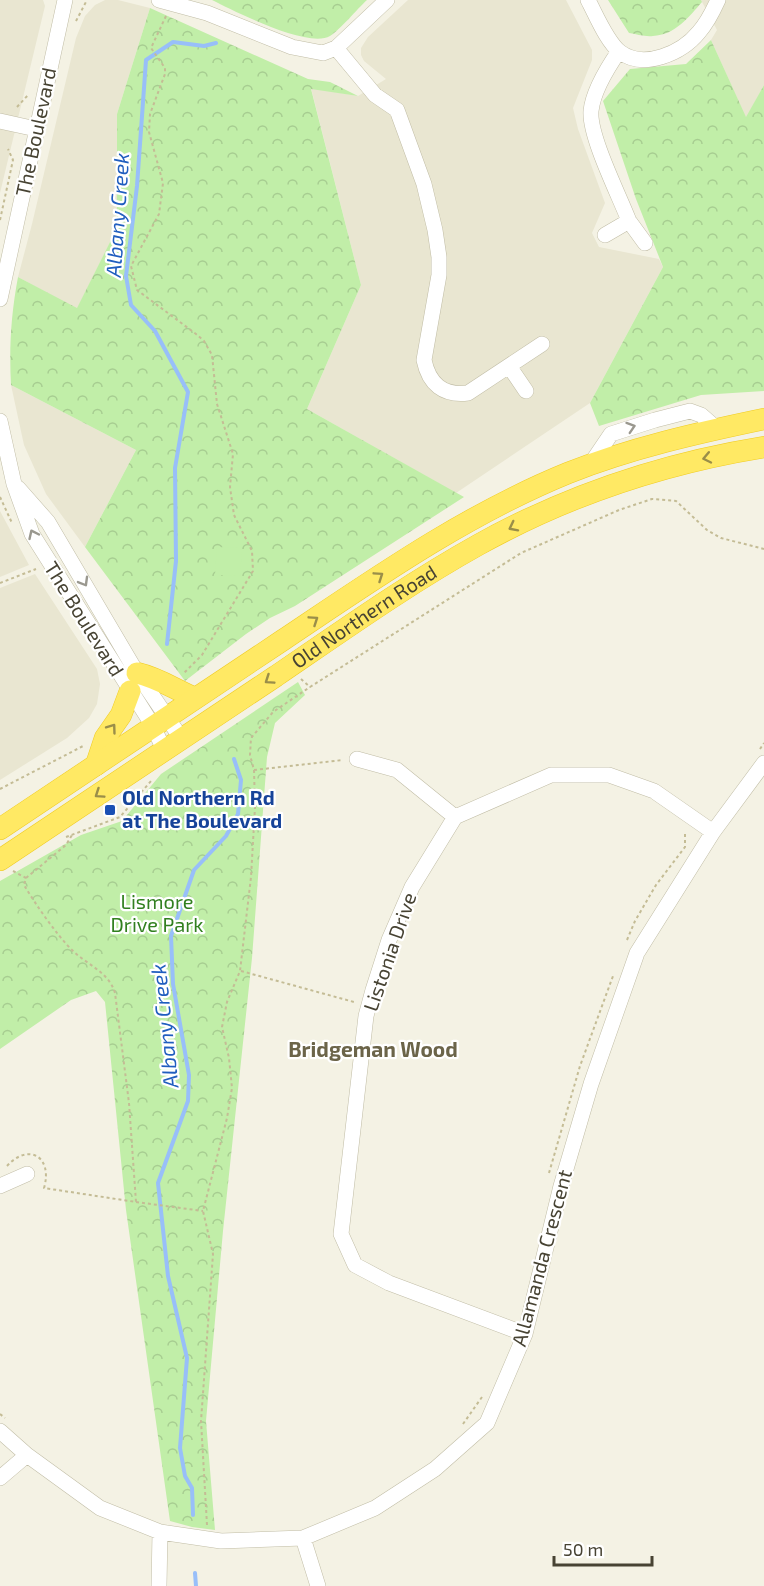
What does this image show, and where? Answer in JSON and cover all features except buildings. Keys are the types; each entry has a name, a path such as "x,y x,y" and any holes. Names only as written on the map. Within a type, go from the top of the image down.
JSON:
{"highway":[{"name":"Old Northern Road","path":"0,829 452,530 505,502 590,465 637,448 764,419"},
{"name":"Old Northern Road","path":"6,868 173,744 417,582 477,545 527,519 604,488 651,472 764,447"},
{"path":"96,765 105,738 121,715 133,682 155,677 195,698"}],"street":[{"name":"The Boulevard","path":"0,299 65,0"},
{"path":"184,0 207,13 292,46 323,52 336,48 387,0"},
{"path":"588,0 612,44 629,57 641,59 657,58 688,44 700,31 718,0"},
{"path":"164,5 207,13"},
{"path":"336,48 375,95 397,110 424,184 439,257 439,275 424,360 427,374 435,384 455,395 468,393 542,344"},
{"path":"619,51 605,72 591,109 592,129 629,221 645,243"},
{"path":"0,121 36,129"},
{"path":"605,235 629,221"},
{"path":"509,366 526,391"},
{"name":"The Boulevard","path":"0,421 14,484 43,569 133,682 173,744"},
{"name":"The Boulevard","path":"14,484 48,522 133,682"},
{"path":"357,759 397,771 455,817 551,775 609,775 654,791 713,832"},
{"name":"Allamanda Crescent","path":"4,1426 27,1455 100,1508 160,1532 221,1541 303,1538 375,1508 435,1469 487,1423 525,1334 571,1152 591,1084 637,953 713,832 764,764"},
{"name":"Listonia Drive","path":"455,817 412,887 389,940 369,1006 341,1234 355,1265 388,1283 525,1334"},
{"path":"0,1186 27,1174"},
{"path":"0,1478 27,1455"},
{"path":"159,1586 160,1532"},
{"path":"303,1538 318,1586"}],"path":[{"path":"75,23 87,0"},
{"path":"164,5 151,48 162,62 165,74 150,114 149,132 163,183 159,214 131,266 137,290 196,334 204,341 212,355 217,404 233,454 230,487 234,515 252,551 254,560 253,571 202,655 177,680"},
{"path":"0,220 13,160 8,148"},
{"path":"0,497 16,531"},
{"path":"208,1532 201,1421 213,1254 203,1211 232,1088 229,1058 222,1027 227,1002 240,971 251,877 255,807 250,738 273,712 521,553 619,510 652,499 676,501 707,530 721,538 764,549"},
{"path":"0,583 43,569"},
{"path":"300,678 310,687"},
{"path":"0,789 84,745 92,738"},
{"path":"254,770 357,759"},
{"path":"59,839 120,817 157,774"},
{"path":"72,835 66,845 26,878 24,885 32,899 72,950 112,981 129,1103 136,1202"},
{"path":"6,868 26,878"},
{"path":"240,971 369,1006"},
{"path":"7,1166 13,1160 26,1154 38,1157 46,1165 48,1175 44,1188 203,1211"},
{"path":"460,1427 487,1390"},
{"path":"0,1414 4,1426"}],"shaded area":[{"path":"0,0 43,0 45,6 0,193"},
{"path":"105,0 118,0 150,8 117,114 117,228 77,309 18,277 76,38 85,16 95,5"},
{"path":"408,0 566,0 592,50 592,60 573,108 578,129 605,203 592,233 599,247 659,259 663,267 590,403 456,493 307,409 361,285 311,88 358,96 386,79 364,61 361,48 368,37"},
{"path":"701,0 764,0 764,85 746,118 711,40 717,30"},
{"path":"11,385 136,450 85,547 46,494 24,445"},
{"path":"0,511 29,565 0,577"},
{"path":"35,574 97,669 100,684 97,704 89,718 67,738 0,780 0,588"}],"green space":[{"path":"212,0 367,0 334,33 320,39 271,27"},
{"path":"608,0 701,0 702,2 675,29 661,35 644,36 629,33"},
{"path":"150,8 308,79 330,82 358,96 311,89 361,285 307,409 464,497 295,606 270,618 185,681 85,547 136,450 11,385 11,331 18,277 77,308 117,228 117,114"},
{"path":"711,40 746,117 764,85 764,391 701,395 599,426 590,403 663,267 636,199 603,101 630,69 686,64"},
{"path":"217,547 242,548 240,576 215,575"},
{"name":"Lismore Drive Park","path":"298,682 305,695 275,723 267,757 252,958 223,1231 206,1421 215,1530 170,1521 126,1210 105,1002 96,991 71,1000 0,1049 0,881 81,835 122,821 161,774"}],"waterway":[{"name":"Albany Creek","path":"167,644 176,561 175,468 188,392 155,331 131,305 126,276 137,186 146,60 173,42 204,46 216,43"},
{"name":"Albany Creek","path":"193,1515 192,1488 185,1476 180,1448 187,1358 168,1276 158,1183 188,1101 189,1075 173,984 171,936 194,870 226,836 238,814 241,780 234,759"},
{"name":"Albany Creek","path":"195,1573 196,1586"}],"place":[{"name":"Old Northern Rd at The Boulevard","path":"110,810"}],"district":[{"name":"Bridgeman Wood","path":"373,1050"}]}
